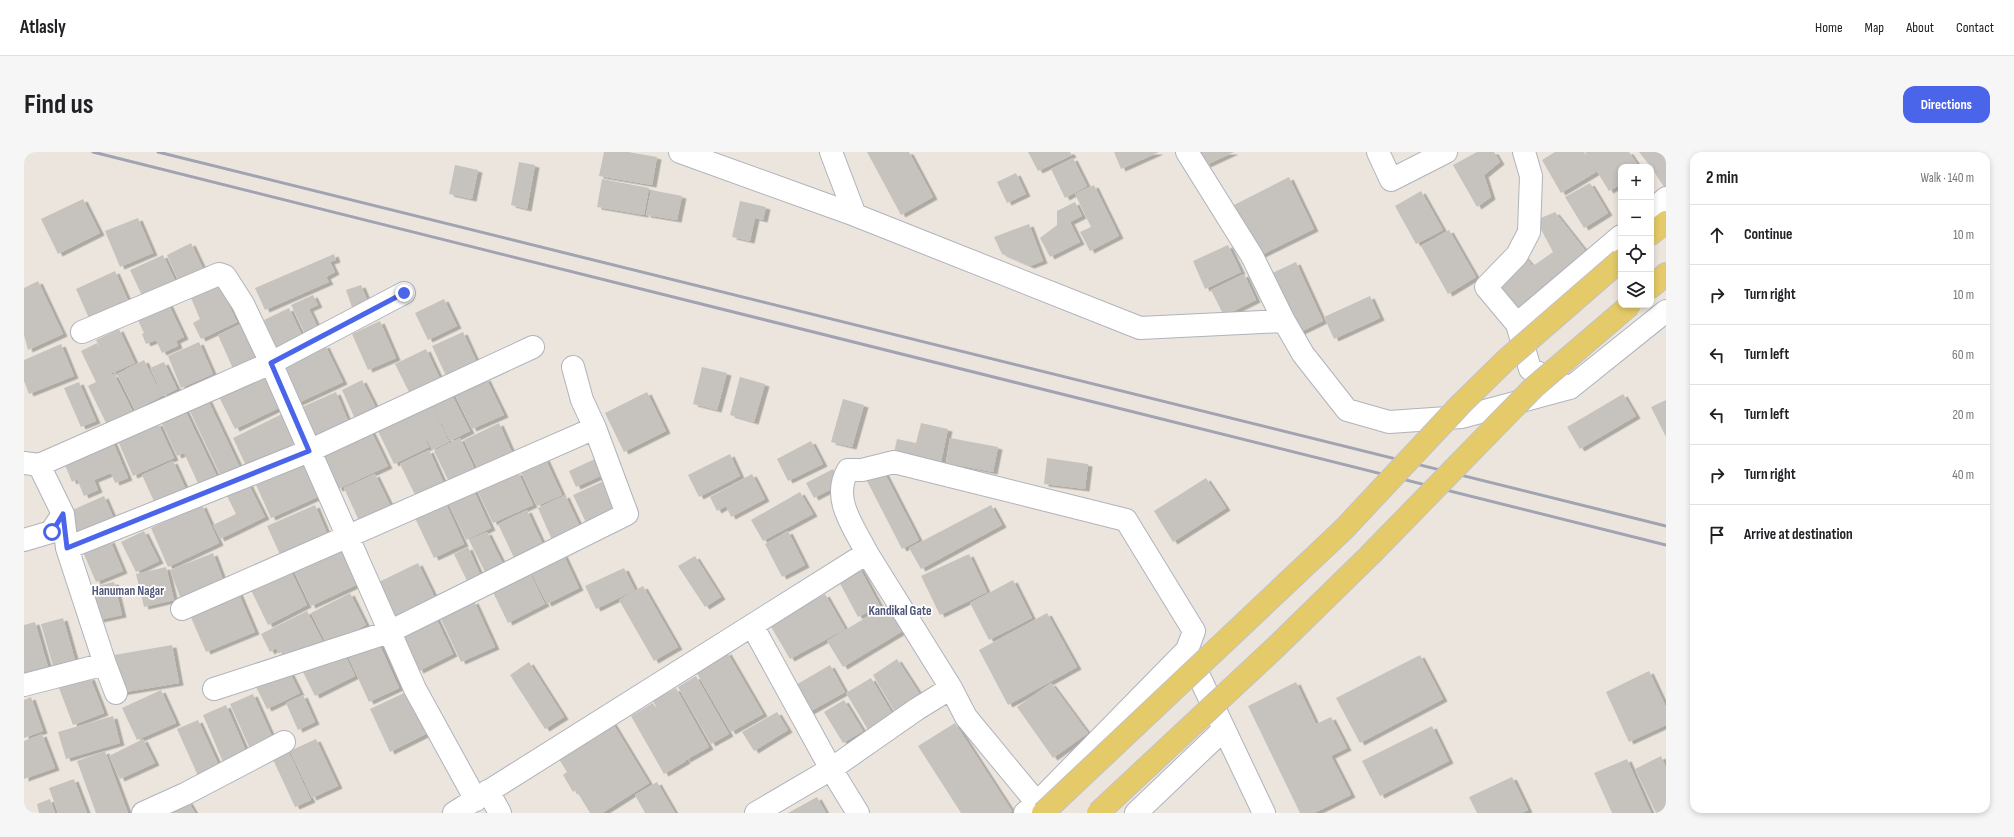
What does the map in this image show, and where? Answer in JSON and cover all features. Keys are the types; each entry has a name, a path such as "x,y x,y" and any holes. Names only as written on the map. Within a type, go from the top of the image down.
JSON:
{"main road":[{"path":"1654,232 1666,222"},
{"path":"1035,810 1344,529 1461,404 1507,359 1618,263"},
{"path":"1654,284 1666,274"},
{"path":"1098,813 1278,645 1365,560 1534,388 1627,308"}],"street":[{"path":"680,152 855,215 1140,328 1284,321"},
{"path":"831,152 855,215"},
{"path":"1187,152 1252,256 1284,321 1303,354 1347,410 1389,422 1462,417 1570,388 1666,311"},
{"path":"1378,152 1391,180 1446,152"},
{"path":"1524,152 1531,176 1529,232 1517,255 1486,287 1518,324 1530,369 1570,388"},
{"path":"1654,208 1666,198"},
{"path":"1518,324 1618,239"},
{"path":"82,332 219,274 225,276 244,304 388,632 415,689 482,795 500,813"},
{"path":"116,693 67,548 63,514 32,464 271,363 404,293"},
{"path":"67,548 309,451 533,347"},
{"path":"214,689 388,632 627,514 595,428 582,400 573,367"},
{"path":"182,610 595,428"},
{"path":"894,462 1126,520 1194,631 1186,650 1035,810 966,717 951,688 867,553 842,503 842,481 848,470 862,470 894,462"},
{"path":"24,540 52,532 63,514"},
{"path":"454,813 753,627 867,553"},
{"path":"753,627 831,769 858,813"},
{"path":"1186,650 1264,813"},
{"path":"24,685 105,664"},
{"path":"756,813 831,769 917,709 951,688"},
{"path":"1136,813 1223,730"},
{"path":"143,813 185,794 284,742"}],"building":[{"path":"604,152 628,152 657,157 652,185 599,176"},
{"path":"867,152 909,152 933,197 901,215"},
{"path":"1028,152 1070,152 1072,155 1038,171"},
{"path":"1114,152 1159,152 1121,169"},
{"path":"1200,152 1234,152 1206,165"},
{"path":"1477,152 1494,152 1500,162 1484,175 1491,197 1477,207 1453,165"},
{"path":"1555,152 1584,152 1596,172 1561,193 1542,160"},
{"path":"1585,152 1629,152 1637,164 1618,164 1618,186 1609,191"},
{"path":"1639,152 1666,152 1666,190 1654,172 1654,164 1649,164"},
{"path":"1073,158 1087,186 1065,198 1051,169"},
{"path":"519,162 535,165 527,209 511,205"},
{"path":"455,165 478,170 472,199 449,194"},
{"path":"1016,173 1026,194 1007,203 997,182"},
{"path":"1289,177 1314,229 1257,257 1232,206"},
{"path":"602,179 649,188 644,215 597,207"},
{"path":"1590,183 1608,213 1584,228 1565,197"},
{"path":"1094,185 1119,236 1090,251 1080,232 1091,227 1075,194"},
{"path":"651,190 682,196 677,220 646,215"},
{"path":"1421,191 1443,230 1416,244 1395,206"},
{"path":"83,199 100,233 58,254 41,219"},
{"path":"740,201 766,207 763,220 755,218 750,241 732,237"},
{"path":"1075,202 1082,216 1070,222 1080,242 1050,257 1040,238 1057,225 1057,211"},
{"path":"1555,212 1588,254 1519,316 1500,285 1524,256 1533,266 1553,252 1536,220"},
{"path":"138,218 153,253 120,267 105,231"},
{"path":"1029,224 1043,261 1030,266 1002,254 994,237"},
{"path":"1449,230 1476,277 1448,294 1421,246"},
{"path":"191,243 206,275 181,287 167,255"},
{"path":"1228,245 1241,272 1205,289 1193,261"},
{"path":"334,254 336,260 330,262 335,272 326,277 329,282 265,310 255,288"},
{"path":"163,255 178,287 145,302 130,270"},
{"path":"1296,262 1323,321 1296,334 1268,275"},
{"path":"115,271 131,307 92,325 76,289"},
{"path":"1244,274 1256,300 1224,316 1211,290"},
{"path":"38,281 63,334 28,350 24,335 24,288"},
{"path":"219,285 237,322 201,339 193,323 200,319 191,298"},
{"path":"361,285 370,307 354,313 346,290"},
{"path":"313,295 318,305 309,309 320,332 307,338 291,305"},
{"path":"1370,296 1380,318 1334,339 1324,317"},
{"path":"444,299 457,326 428,340 415,313"},
{"path":"168,303 184,337 176,341 178,346 162,353 156,340 146,344 142,334 144,333 137,318"},
{"path":"289,308 304,340 278,351 264,320"},
{"path":"247,321 263,357 234,371 218,335"},
{"path":"380,321 396,358 368,370 352,334"},
{"path":"119,329 135,363 112,373 96,340"},
{"path":"463,332 478,365 448,380 432,346"},
{"path":"199,342 213,374 181,388 168,356"},
{"path":"97,343 112,375 114,374 133,412 107,425 88,386 96,382 81,351"},
{"path":"61,344 74,376 29,394 24,381 24,360"},
{"path":"325,345 343,382 298,403 280,366"},
{"path":"426,349 442,383 412,398 395,364"},
{"path":"144,360 162,396 135,410 117,374"},
{"path":"164,362 177,389 163,396 150,368"},
{"path":"702,367 727,373 717,410 693,404"},
{"path":"269,372 285,405 235,429 219,397"},
{"path":"740,377 765,384 754,422 730,415"},
{"path":"486,378 504,415 472,429 454,393"},
{"path":"362,380 377,410 356,421 342,390"},
{"path":"79,382 96,421 81,427 64,388"},
{"path":"450,391 470,431 450,441 431,401"},
{"path":"336,392 351,428 316,443 300,408"},
{"path":"647,392 666,431 624,452 605,413"},
{"path":"1623,394 1636,416 1580,449 1567,427"},
{"path":"206,396 242,472 223,481 187,405"},
{"path":"843,399 864,405 852,447 831,442"},
{"path":"1666,400 1666,437 1651,407"},
{"path":"430,401 449,442 432,450 412,410"},
{"path":"183,406 220,483 202,492 184,453 177,456 159,417"},
{"path":"412,410 429,447 394,464 376,427"},
{"path":"282,414 297,444 247,468 233,438"},
{"path":"158,423 174,458 133,476 118,441"},
{"path":"499,423 514,457 480,473 464,440"},
{"path":"921,423 948,429 940,467 893,457 897,439 916,443"},
{"path":"370,429 388,466 338,489 321,453"},
{"path":"460,438 477,474 451,486 434,451"},
{"path":"950,438 998,447 993,472 946,463"},
{"path":"112,440 128,478 115,483 111,473 94,480 98,490 84,496 77,479 72,482 63,460"},
{"path":"811,441 823,464 788,481 777,459"},
{"path":"429,450 446,488 418,501 400,464"},
{"path":"730,454 740,476 699,497 688,475"},
{"path":"545,458 562,495 537,506 520,470"},
{"path":"597,458 605,474 576,487 569,471"},
{"path":"1047,458 1088,464 1085,489 1044,484"},
{"path":"173,461 188,494 157,508 142,475"},
{"path":"307,462 322,495 271,518 256,485"},
{"path":"833,469 841,484 814,498 806,483"},
{"path":"518,472 533,505 493,523 477,490"},
{"path":"884,472 919,540 902,549 867,481"},
{"path":"375,474 393,511 361,525 344,488"},
{"path":"752,474 765,499 731,517 726,506 717,511 710,497"},
{"path":"1206,478 1226,508 1173,542 1154,511"},
{"path":"606,480 621,514 589,529 573,495"},
{"path":"248,483 265,517 220,539 213,525 236,514 226,494"},
{"path":"473,489 491,528 466,540 447,501"},
{"path":"800,492 813,514 763,541 751,520"},
{"path":"565,495 581,529 553,542 538,508"},
{"path":"104,496 113,517 78,533 68,512"},
{"path":"445,502 464,544 434,558 414,516"},
{"path":"202,505 219,543 168,567 151,528"},
{"path":"315,505 330,540 283,561 267,526"},
{"path":"991,505 1002,525 921,569 909,548"},
{"path":"527,510 545,549 516,562 498,524"},
{"path":"144,531 159,561 136,572 121,542"},
{"path":"788,531 805,565 782,577 765,544"},
{"path":"487,532 504,566 486,574 469,540"},
{"path":"110,540 123,571 96,582 83,552"},
{"path":"468,547 482,579 469,585 454,554"},
{"path":"339,548 356,585 311,606 293,569"},
{"path":"213,553 225,585 182,602 170,570"},
{"path":"563,554 579,588 547,604 530,570"},
{"path":"969,554 987,592 940,615 921,576"},
{"path":"695,556 721,597 705,607 678,566"},
{"path":"418,563 435,598 395,617 379,582"},
{"path":"166,567 174,600 144,607 136,574"},
{"path":"859,567 880,606 858,617 837,578"},
{"path":"624,568 635,590 596,609 585,586"},
{"path":"290,569 307,605 268,625 250,588"},
{"path":"529,571 545,604 508,623 492,590"},
{"path":"1013,580 1032,618 989,640 970,603"},
{"path":"114,582 122,615 99,620 92,587"},
{"path":"643,586 678,647 654,661 619,600"},
{"path":"238,592 255,632 206,652 189,613"},
{"path":"350,593 366,625 327,645 311,613"},
{"path":"825,594 845,629 790,659 770,625"},
{"path":"474,601 495,647 461,662 440,617"},
{"path":"890,603 906,629 843,667 827,641"},
{"path":"307,611 325,646 285,661 281,652 279,654 276,648 270,652 261,634"},
{"path":"1047,613 1077,667 1008,705 979,650"},
{"path":"435,616 453,654 419,671 401,633"},
{"path":"63,618 77,667 55,673 41,624"},
{"path":"35,622 48,667 24,674 24,625"},
{"path":"376,637 399,688 369,702 346,652"},
{"path":"172,645 179,683 120,693 114,655"},
{"path":"727,652 763,714 731,732 695,670"},
{"path":"344,653 355,676 315,696 303,672"},
{"path":"1420,655 1443,699 1360,743 1336,698"},
{"path":"897,659 921,696 895,712 873,675"},
{"path":"529,662 564,717 545,729 510,675"},
{"path":"830,665 845,692 804,715 789,689"},
{"path":"288,669 300,693 267,709 255,685"},
{"path":"1649,671 1666,707 1666,725 1629,742 1606,692"},
{"path":"696,676 729,734 711,744 678,687"},
{"path":"90,677 104,713 73,725 59,688"},
{"path":"871,678 893,715 868,730 846,693"},
{"path":"1296,682 1316,724 1331,717 1347,748 1331,756 1351,795 1314,813 1300,813 1248,706"},
{"path":"1051,683 1088,733 1053,758 1017,707"},
{"path":"676,688 709,747 686,760 653,701"},
{"path":"161,690 176,723 137,740 122,708"},
{"path":"406,692 426,734 390,752 370,709"},
{"path":"253,694 274,741 251,751 230,704"},
{"path":"303,695 315,722 298,730 286,703"},
{"path":"31,697 43,731 24,738 24,700"},
{"path":"844,700 863,731 843,743 824,712"},
{"path":"653,703 686,761 664,774 631,716"},
{"path":"226,705 246,751 223,762 203,715"},
{"path":"777,712 788,730 754,751 742,732"},
{"path":"113,716 120,743 66,759 58,732"},
{"path":"198,720 220,768 199,778 177,729"},
{"path":"612,722 649,783 602,813 590,813 576,790 573,792 563,775 567,772 557,756"},
{"path":"955,723 1012,811 1009,813 961,813 918,746"},
{"path":"1432,726 1449,761 1380,796 1362,761"},
{"path":"42,734 55,768 24,779 24,741"},
{"path":"143,739 155,763 120,779 109,756"},
{"path":"316,739 338,786 312,798 290,751"},
{"path":"286,746 311,800 295,807 270,753"},
{"path":"105,751 128,813 96,813 77,761"},
{"path":"1661,756 1666,768 1666,813 1656,813 1635,769"},
{"path":"1627,759 1651,813 1612,813 1594,773"},
{"path":"1512,777 1528,810 1521,813 1477,813 1469,797"},
{"path":"74,779 87,813 58,813 49,788"},
{"path":"657,782 675,813 645,813 635,795"},
{"path":"817,797 826,813 788,813"},
{"path":"50,799 55,813 39,813 37,804"},
{"path":"188,801 195,813 167,813"}],"railway":[{"path":"93,152 1666,545"},
{"path":"158,152 1666,526"}],"district":[{"name":"Hanuman Nagar","path":"128,591"},
{"name":"Kandikal Gate","path":"900,611"}],"route":[{"path":"52,532 63,514 67,548 309,451 271,363 404,293"}]}
